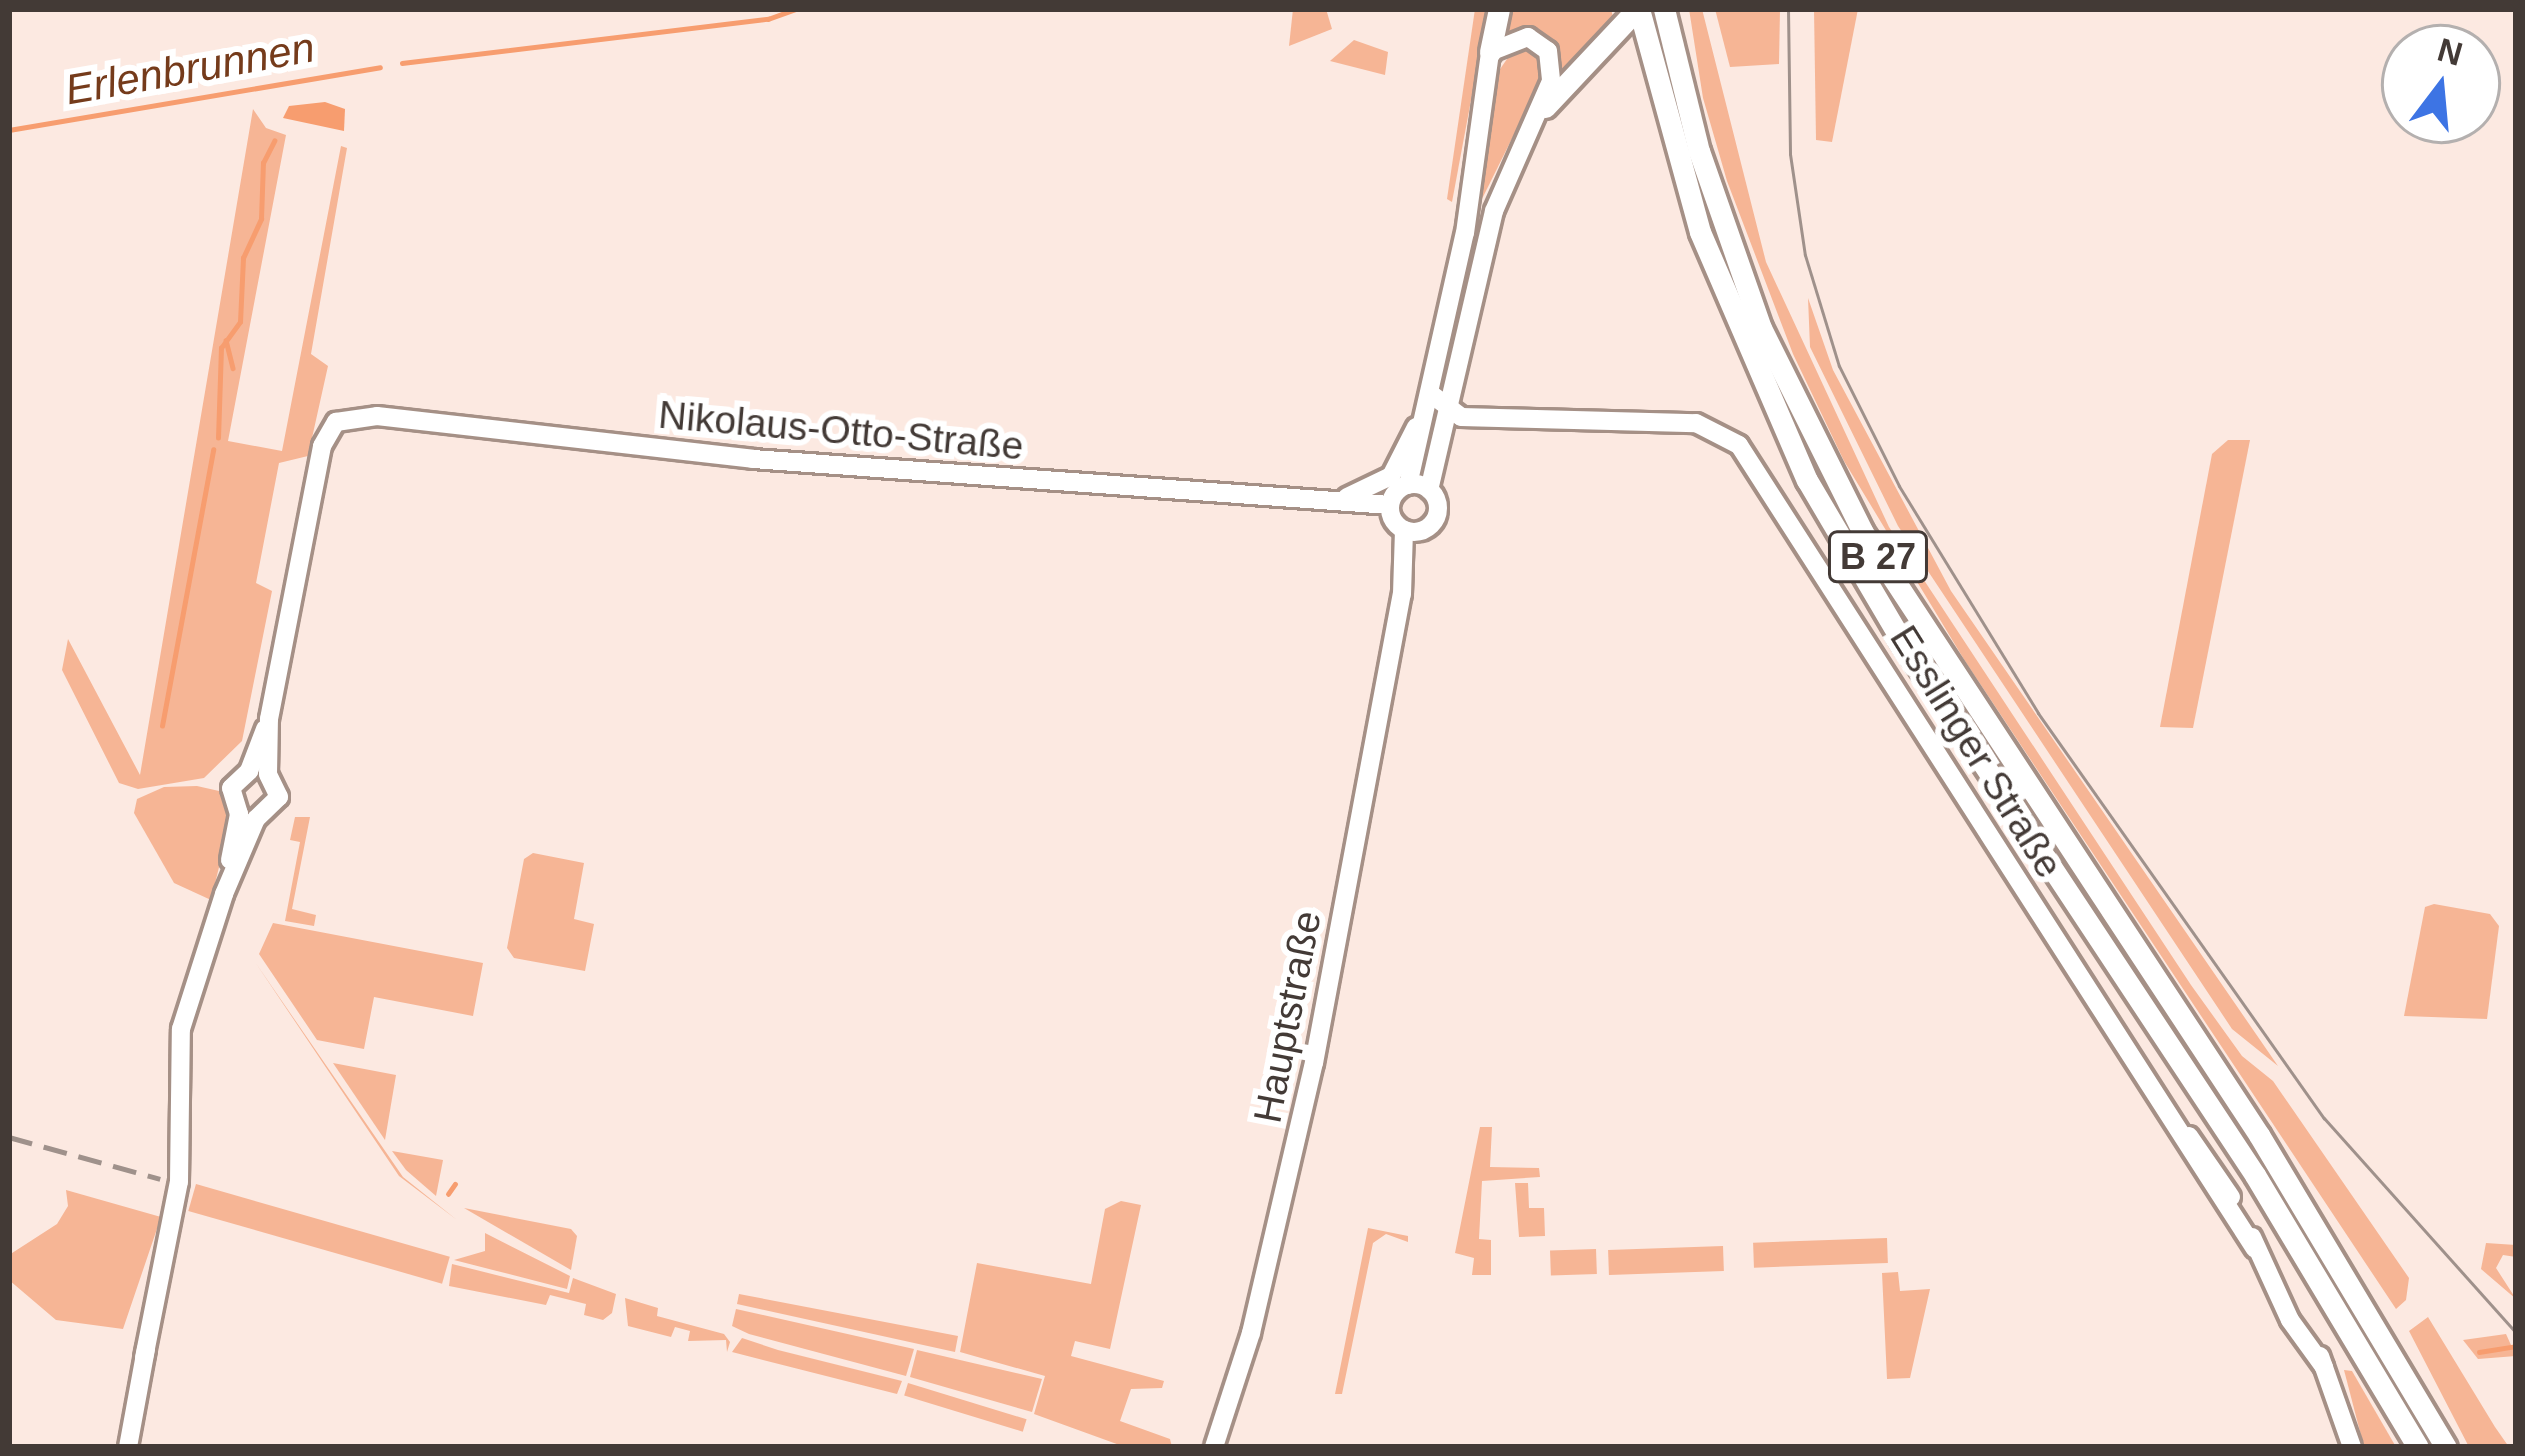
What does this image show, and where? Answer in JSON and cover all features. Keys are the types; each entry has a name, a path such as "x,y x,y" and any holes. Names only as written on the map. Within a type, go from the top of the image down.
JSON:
{"highway":[{"path":"1490,52 1499,9"},
{"path":"1545,106 1638,9"},
{"name":"B 27","path":"1638,9 1719,284 1821,507 2341,1316 2418,1447"},
{"name":"B 27","path":"1665,12 1699,151 1761,328 1862,532 2364,1304 2446,1447"}],"main road":[{"path":"1403,522 1408,485 1436,396 1494,211 1545,106 1548,51 1528,37 1490,52 1466,233 1436,396 1430,490 1408,485"},
{"path":"1336,501 1391,476 1436,396"},
{"name":"Esslinger Straße","path":"1436,396 1510,422 1707,425 1739,445 1789,514 1983,833 2255,1249 2324,1367 2352,1447"},
{"name":"Nikolaus-Otto-Straße","path":"258,773 322,446 343,418 753,459 1336,501 1403,522"},
{"name":"Hauptstraße","path":"1214,1447 1246,1353 1305,1108 1402,594 1403,522 1438,514 1430,490"},
{"path":"128,1447 179,1181 181,1030 248,816 279,797 258,773 231,788 248,816"}],"shaded area":[{"path":"1293,9 1326,9 1332,29 1289,46"},
{"path":"1475,9 1488,9 1452,202 1447,199"},
{"path":"1508,9 1611,9 1613,17 1558,74 1543,36 1503,34"},
{"path":"1689,9 1702,9 1766,262 1889,527 2191,985 2242,1056 2273,1081 2409,1278 2406,1300 2396,1309 1965,661 1844,461 1793,354 1727,181 1703,98"},
{"path":"1715,9 1780,9 1779,64 1730,67"},
{"path":"1814,9 1858,9 1832,142 1816,140"},
{"path":"1354,40 1388,52 1385,75 1330,61"},
{"path":"1530,48 1540,57 1539,84 1478,207 1498,72 1514,49"},
{"path":"325,102 345,109 344,131 283,118 289,106"},
{"path":"253,109 266,128 286,135 228,441 282,451 341,146 347,148 311,354 328,366 308,456 279,463 256,583 272,591 242,741 204,778 138,789 119,783 62,670 68,639 140,775"},
{"path":"1808,298 1833,370 1951,591 2278,1066 2232,1029 1898,526 1810,347"},
{"path":"2228,440 2250,440 2193,728 2160,727 2212,454"},
{"path":"164,787 219,791 231,818 211,900 174,883 134,813 137,799"},
{"path":"295,817 310,817 292,909 316,915 314,926 285,921 300,842 290,840"},
{"path":"533,853 584,863 574,919 594,924 585,971 514,958 507,948 524,859"},
{"path":"2434,904 2490,914 2499,926 2487,1019 2404,1016 2425,907"},
{"path":"273,923 483,963 473,1016 374,997 364,1049 317,1040 259,954"},
{"path":"255,962 403,1177 457,1220 399,1176"},
{"path":"333,1063 396,1075 385,1140"},
{"path":"1480,1127 1492,1127 1490,1167 1539,1168 1540,1177 1482,1181 1479,1239 1491,1240 1491,1275 1472,1275 1474,1258 1455,1253"},
{"path":"392,1151 443,1160 436,1196 406,1170"},
{"path":"1515,1183 1528,1183 1529,1208 1544,1208 1545,1236 1519,1237"},
{"path":"196,1184 450,1257 442,1284 188,1211"},
{"path":"66,1190 161,1217 123,1329 56,1320 9,1280 9,1255 57,1224 68,1206"},
{"path":"1121,1201 1141,1205 1110,1349 1075,1341 1071,1356 1164,1381 1162,1388 1131,1389 1120,1421 1170,1439 1172,1447 1125,1447 1034,1414 1045,1376 960,1352 977,1263 1091,1284 1105,1209"},
{"path":"464,1208 571,1229 577,1236 571,1270"},
{"path":"1368,1228 1408,1236 1408,1242 1386,1234 1373,1243 1342,1394 1335,1394"},
{"path":"485,1233 570,1276 567,1289 454,1260 485,1251"},
{"path":"1887,1238 1888,1263 1754,1268 1753,1243"},
{"path":"2486,1243 2516,1245 2516,1257 2503,1255 2496,1268 2516,1299 2481,1269"},
{"path":"1723,1246 1724,1271 1609,1275 1608,1250"},
{"path":"1596,1249 1597,1274 1551,1276 1550,1251"},
{"path":"452,1264 569,1293 573,1278 616,1294 612,1313 603,1320 584,1315 586,1304 550,1295 546,1305 449,1286"},
{"path":"1898,1272 1900,1291 1930,1289 1910,1378 1887,1379 1882,1273"},
{"path":"739,1294 958,1336 955,1352 737,1304"},
{"path":"625,1298 658,1308 657,1316 724,1334 730,1342 727,1352 726,1340 688,1341 690,1331 675,1327 671,1337 628,1326"},
{"path":"736,1309 914,1349 906,1376 749,1334 732,1326"},
{"path":"2428,1317 2509,1447 2469,1447 2409,1331"},
{"path":"2506,1334 2516,1356 2478,1359 2463,1340"},
{"path":"742,1338 902,1381 897,1394 732,1352"},
{"path":"917,1350 1042,1379 1032,1412 910,1377"},
{"path":"2344,1370 2352,1371 2396,1447 2364,1447"},
{"path":"908,1383 1027,1419 1023,1432 904,1395"}],"waterway":[{"name":"Erlenbrunnen","path":"402,63 768,19 796,9"},
{"name":"Erlenbrunnen","path":"9,130 380,67"},
{"path":"218,438 221,348 240,322 243,258 261,219 263,163 274,141"},
{"path":"226,340 233,368"},
{"path":"162,726 213,450"},
{"path":"448,1194 455,1184"},
{"path":"2479,1352 2516,1346"}],"tram line":[{"path":"1788,9 1790,154 1805,255 1839,366 1899,486 2038,713 2324,1118 2516,1333"}],"railway":[{"path":"9,1137 160,1179"}]}
